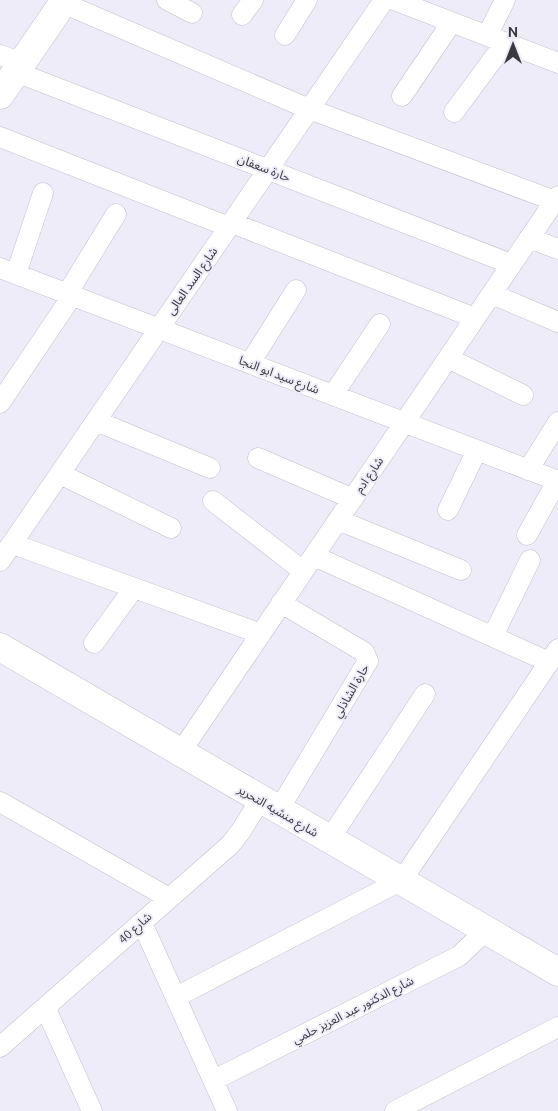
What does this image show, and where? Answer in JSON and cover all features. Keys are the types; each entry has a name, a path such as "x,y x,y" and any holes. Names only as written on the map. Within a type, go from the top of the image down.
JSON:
{"street":[{"path":"167,0 192,14"},
{"path":"285,36 307,0"},
{"name":"شارع السد العالى","path":"0,561 384,0"},
{"path":"394,0 558,64"},
{"path":"454,112 496,40 505,0"},
{"path":"0,95 13,63 64,1 309,109 556,199"},
{"path":"402,96 452,22"},
{"name":"حارة سعفان","path":"13,63 268,170 512,264"},
{"path":"0,137 475,318"},
{"path":"6,275 43,193"},
{"name":"شارع ادم","path":"180,754 556,199"},
{"path":"0,403 70,295 116,214"},
{"path":"529,238 558,249"},
{"name":"شارع سيد ابو النجا","path":"6,275 70,295 558,481"},
{"path":"250,363 296,290"},
{"path":"492,294 558,322"},
{"path":"333,395 380,324"},
{"path":"448,358 523,395"},
{"path":"96,421 210,468"},
{"path":"528,470 558,422"},
{"path":"448,510 477,450"},
{"path":"258,458 352,499"},
{"path":"60,474 172,528"},
{"path":"527,535 558,481"},
{"path":"176,997 402,880 554,655 493,636 309,564 213,501"},
{"path":"338,520 461,570"},
{"path":"12,544 261,634"},
{"path":"493,636 530,560"},
{"path":"94,644 134,588"},
{"name":"حارة الشاذلي","path":"269,806 368,661 364,652 281,604"},
{"name":"شارع منشيه التحرير","path":"0,647 269,806 402,880 558,972"},
{"path":"329,840 425,694"},
{"path":"0,802 169,898"},
{"name":"شارع 40","path":"0,1047 142,923 230,844 241,831 269,806"},
{"path":"142,923 227,1111"},
{"name":"شارع الدكتور عبد العزيز حلمي","path":"214,1080 459,956 477,939 482,928"},
{"path":"45,1007 92,1111"},
{"path":"396,1111 558,1027"}]}
